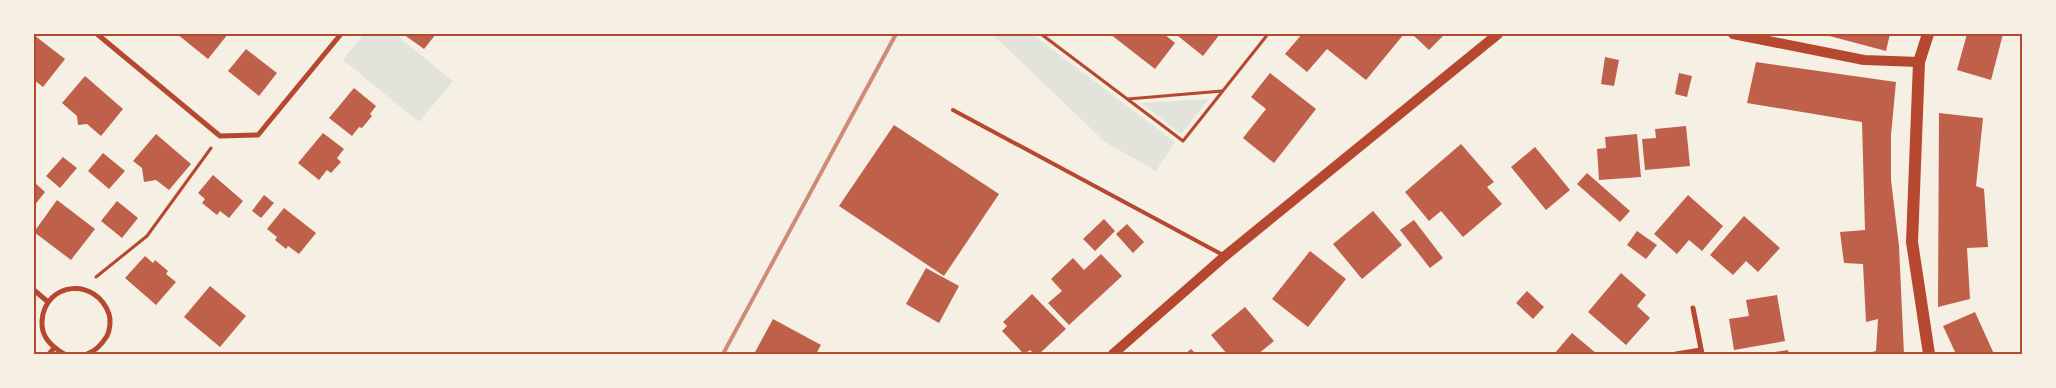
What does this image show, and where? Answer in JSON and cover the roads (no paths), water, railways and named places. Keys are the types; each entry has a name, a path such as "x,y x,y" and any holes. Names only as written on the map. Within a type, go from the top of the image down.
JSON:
{"main road":[{"path":"1113,354 1225,256 1498,34"},
{"path":"1733,34 1864,60 1919,62"},
{"path":"1928,34 1919,62 1912,242 1929,354"}],"street":[{"path":"97,34 220,136 258,135 341,34"},
{"path":"64,354 54,348 46,339 42,327 43,314 48,302 57,293 70,288 82,288 95,293 105,304 110,318 109,332 102,345 87,354"},
{"path":"34,290 48,302"},
{"path":"1676,354 1701,352 1693,308"},
{"path":"49,354 54,348"}],"lane":[{"path":"953,110 1225,256"}],"railway":[{"path":"723,354 896,34"}]}
